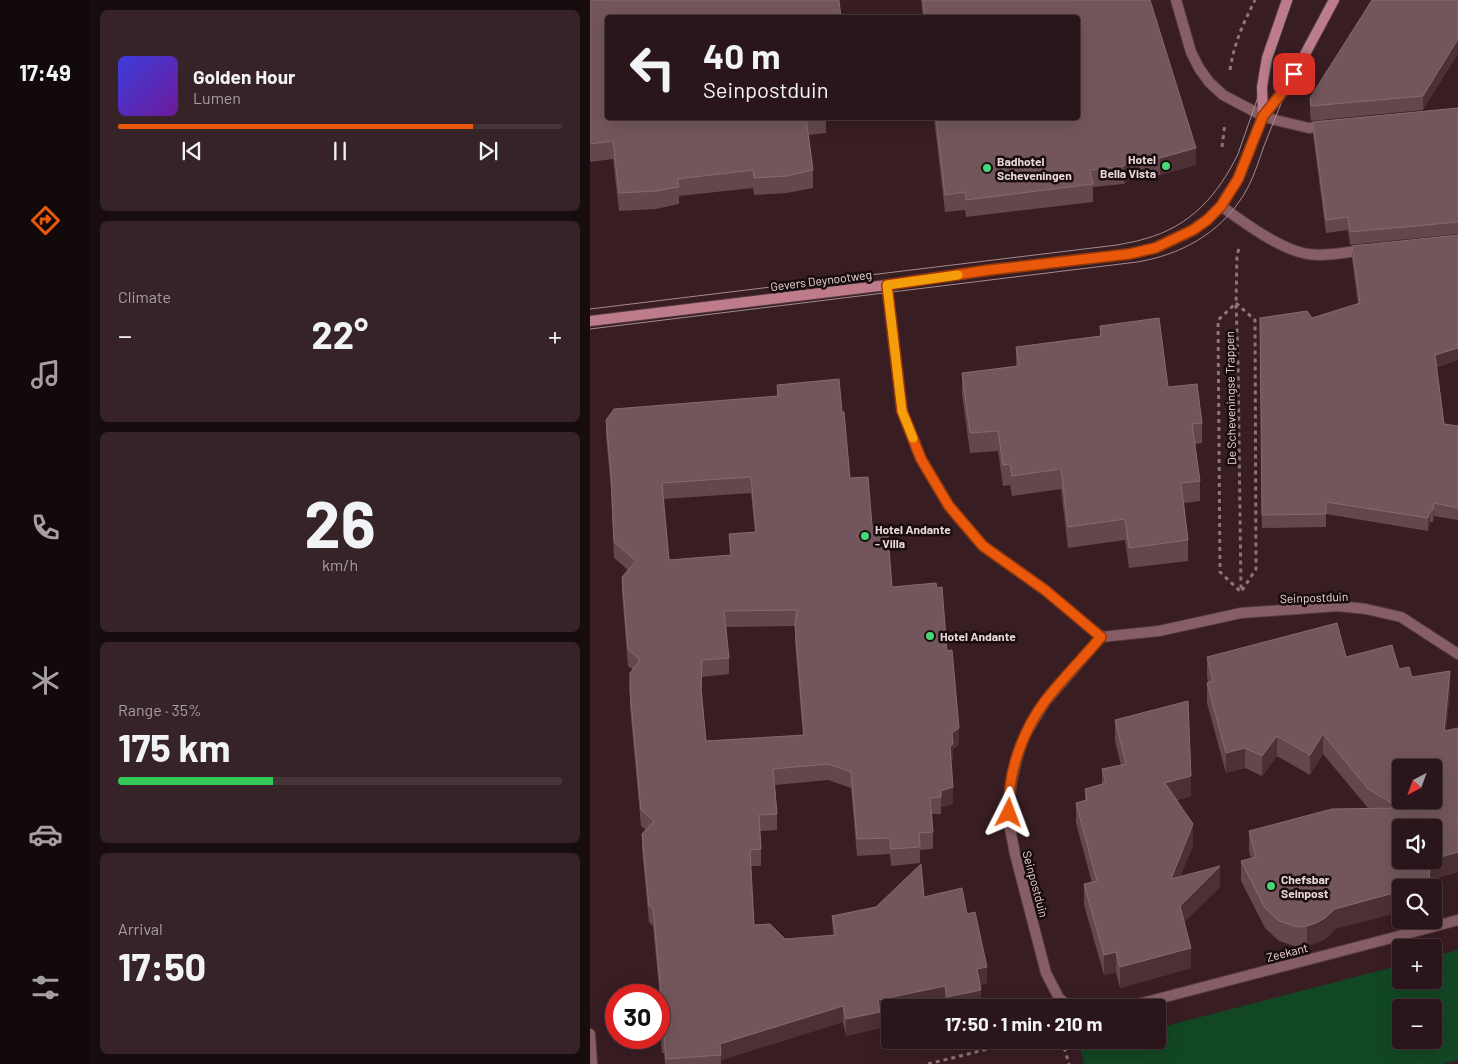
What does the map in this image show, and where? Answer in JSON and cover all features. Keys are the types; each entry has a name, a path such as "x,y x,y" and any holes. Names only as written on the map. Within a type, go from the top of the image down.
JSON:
{"main road":[{"path":"1263,116 1262,86 1267,58 1287,0"},
{"path":"1263,116 1289,84 1334,0"},
{"name":"Gevers Deynootweg","path":"590,321 1129,254 1155,248 1193,230 1207,220 1221,206 1238,179 1263,116"}],"street":[{"path":"1176,0 1191,52 1209,82 1223,95 1263,116 1309,128 1337,125"},
{"path":"1221,206 1290,249 1306,254 1319,255 1379,249"},
{"path":"887,285 902,411 921,459 949,506 983,546 1045,590 1101,637"},
{"name":"Seinpostduin","path":"1060,999 1046,973 1015,854 1009,823 1008,803 1019,751 1026,733 1045,702 1101,637 1159,631 1241,613 1338,606 1366,609 1401,617 1458,654"},
{"name":"Zeekant","path":"1157,999 1458,920"},
{"path":"590,1034 592,1064"}],"path":[{"name":"De Scheveningse Trappen","path":"1240,572 1237,254 1250,225"},
{"path":"1236,303 1254,320 1256,569 1241,592 1220,572 1218,320 1236,303"},
{"path":"928,1064 988,1049"},
{"path":"1065,1049 1069,1064"}],"green space":[{"path":"1458,950 1458,1060 1443,1064 1084,1064 1080,1049 1166,1049 1166,1026 1392,967 1392,989 1442,989 1442,954"}],"building":[{"path":"590,0 839,0 841,15 605,15 605,120 806,120 813,170 787,176 754,178 753,170 677,179 679,187 656,191 619,193 613,141 590,144"},
{"path":"923,0 1150,0 1196,148 1160,158 1129,161 1124,166 1090,170 1093,184 966,200 965,192 945,195 936,120 1080,120 1080,15 925,15"},
{"path":"1372,0 1458,0 1458,39 1423,96 1311,106 1310,98"},
{"path":"1458,108 1458,222 1350,232 1348,217 1326,220 1313,122"},
{"path":"1458,235 1458,348 1435,355 1444,424 1458,426 1458,508 1434,503 1433,510 1430,510 1428,518 1326,502 1326,514 1262,515 1260,318 1307,311 1312,318 1360,303 1352,246"},
{"path":"1159,318 1168,387 1197,384 1202,423 1192,424 1200,481 1181,483 1188,540 1129,548 1125,519 1068,527 1061,469 1012,476 1010,464 1003,465 998,431 970,433 962,373 1019,366 1016,347 1101,336 1100,326"},
{"path":"839,379 850,478 868,477 872,525 888,536 892,587 936,583 937,588 942,587 947,651 952,650 959,728 952,733 953,744 950,746 953,787 941,791 941,797 930,798 933,832 919,833 920,847 891,849 890,838 857,839 851,772 828,764 773,769 777,814 759,815 761,849 750,850 754,925 770,924 785,939 836,935 832,916 876,907 921,864 924,897 962,888 967,914 975,912 987,967 977,969 981,990 947,997 945,986 881,999 878,1000 880,1012 846,1019 843,1006 720,1044 721,1055 666,1059 665,1049 670,1049 670,984 660,984 653,909 649,906 642,834 654,821 641,810 630,691 630,673 640,660 628,649 622,577 636,561 614,542 606,420 614,409 778,396 777,385","holes":["751,477 756,532 729,534 731,555 669,560 662,483","797,610 795,626 804,735 706,741 701,689 702,660 729,658 724,611"]},
{"path":"1337,623 1346,657 1392,645 1399,669 1409,667 1412,677 1450,671 1444,731 1458,728 1458,852 1442,857 1442,819 1392,819 1392,869 1430,869 1429,879 1392,879 1392,893 1335,909 1325,918 1307,926 1297,927 1279,921 1265,908 1241,861 1256,857 1249,831 1332,809 1442,809 1442,759 1392,759 1392,803 1368,789 1323,734 1310,755 1277,736 1262,756 1245,748 1226,753 1207,683 1213,681 1207,657"},
{"path":"1188,701 1191,776 1165,783 1193,824 1171,879 1220,866 1180,906 1191,948 1120,967 1116,952 1104,955 1084,884 1097,881 1076,803 1087,800 1085,789 1106,783 1102,769 1126,764 1115,720"}],"tram line":[{"path":"590,309 1117,245 1160,234 1189,218 1201,207 1212,196 1230,169 1238,154 1292,0"},
{"path":"590,329 1137,262 1153,259 1183,248 1210,232 1243,196 1252,178 1288,86 1330,0"}],"slow traffic":[{"path":"913,438 902,411 887,285 958,275"}],"place":[{"name":"Hotel Bella Vista","path":"1166,166"},
{"name":"Badhotel Scheveningen","path":"987,168"},
{"name":"Hotel Andante - Villa","path":"865,536"},
{"name":"Hotel Andante","path":"930,636"},
{"name":"Chefsbar Seinpost","path":"1271,886"}],"route":[{"path":"1009,813 1008,803 1012,779 1026,733 1045,702 1101,637 1045,590 983,546 949,506 921,459 902,411 887,285 989,270 1129,254 1155,248 1174,240 1207,220 1221,206 1238,179 1263,116 1289,84 1294,74"}]}
